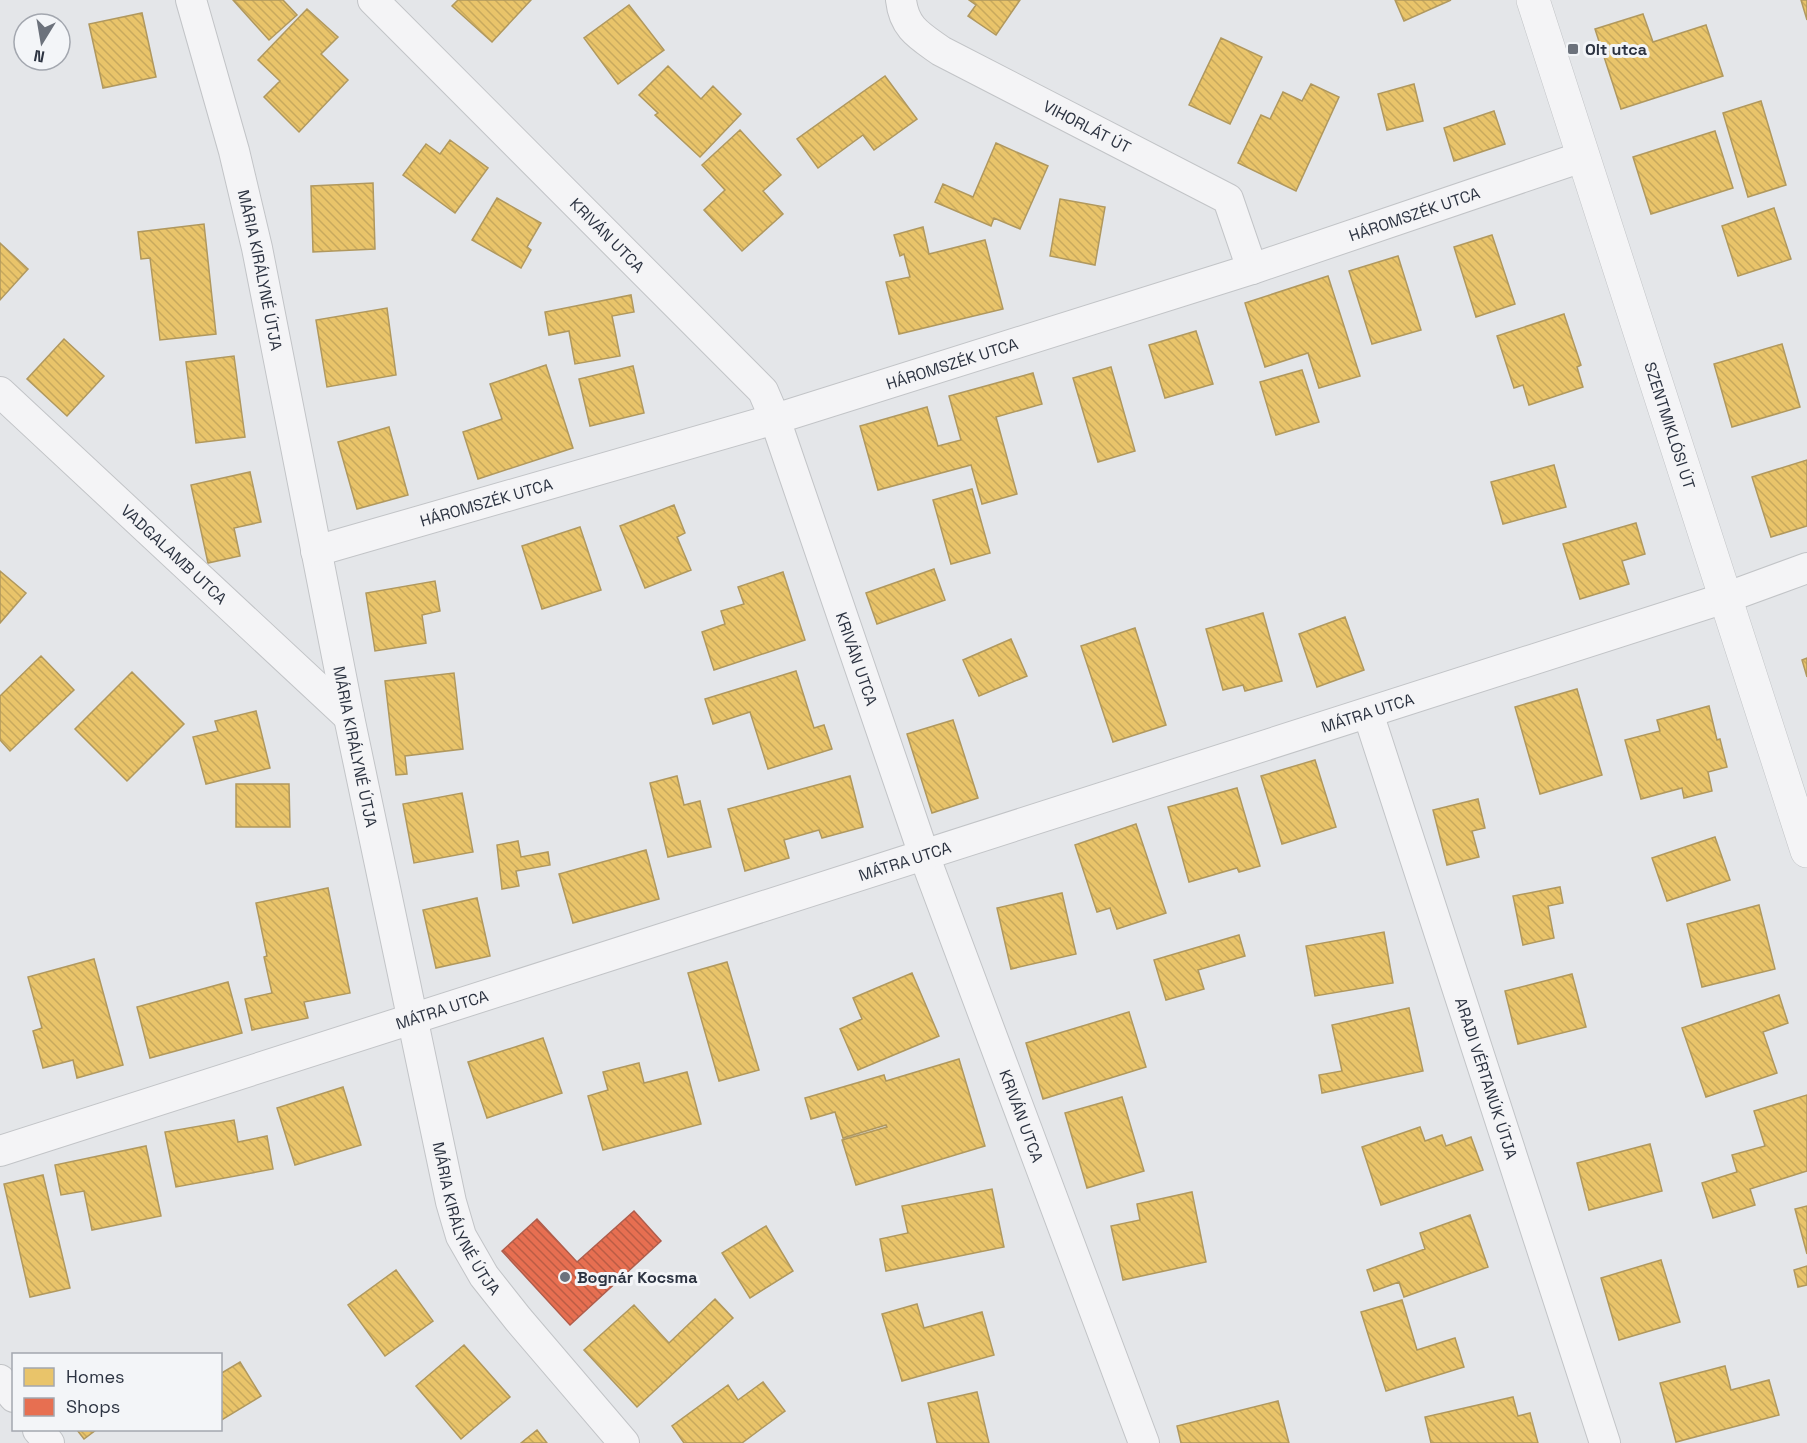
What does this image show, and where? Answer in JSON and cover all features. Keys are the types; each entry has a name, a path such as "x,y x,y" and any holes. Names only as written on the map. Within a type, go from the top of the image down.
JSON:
{"street":[{"name":"MÁRIA KIRÁLYNÉ ÚTJA","path":"191,0 234,151 257,248 349,717 451,1202 461,1236 484,1276 624,1443"},
{"name":"KRIVÁN UTCA","path":"373,0 763,391 775,419 924,855 1144,1443"},
{"name":"VIHORLÁT ÚT","path":"901,0 902,10 914,32 941,51 1228,199 1252,269"},
{"name":"SZENTMIKLÓSI ÚT","path":"1533,0 1807,851"},
{"name":"HÁROMSZÉK UTCA","path":"316,551 775,419 1252,269 1582,157"},
{"name":"VADGALAMB UTCA","path":"0,393 349,717"},
{"name":"MÁTRA UTCA","path":"0,1151 1725,598 1807,568"},
{"name":"ARADI VÉRTANÚK ÚTJA","path":"1368,713 1605,1443"},
{"path":"0,1380 12,1395"},
{"path":"39,1431 49,1443"}],"building: Homes":[{"path":"233,0 283,0 297,15 269,40"},
{"path":"458,0 531,0 492,42 452,6"},
{"path":"969,0 1020,0 996,35 968,16 976,5"},
{"path":"1395,0 1451,0 1404,21"},
{"path":"1801,0 1807,0 1807,20"},
{"path":"629,5 664,50 618,84 584,38"},
{"path":"307,9 338,37 321,54 348,80 299,132 264,97 280,81 258,60"},
{"path":"142,13 156,77 103,88 89,24"},
{"path":"1643,14 1653,42 1706,25 1723,76 1621,109 1595,29"},
{"path":"1221,38 1262,57 1230,124 1189,105"},
{"path":"668,66 701,99 713,86 741,114 700,157 655,115 658,113 639,95"},
{"path":"885,76 917,119 874,150 863,135 818,168 797,139"},
{"path":"1311,84 1339,97 1296,191 1238,163 1261,115 1270,119 1283,92 1302,101"},
{"path":"1414,84 1423,121 1387,130 1378,94"},
{"path":"1761,101 1786,185 1748,197 1723,113"},
{"path":"1494,111 1505,144 1454,161 1444,128"},
{"path":"740,130 781,175 763,191 783,214 742,251 704,210 725,190 702,165"},
{"path":"1715,131 1733,188 1651,214 1633,157"},
{"path":"450,140 488,168 455,213 403,175 426,144 440,154"},
{"path":"996,143 1048,166 1020,229 994,218 991,226 935,202 943,184 973,197"},
{"path":"373,183 375,249 313,252 311,186"},
{"path":"497,198 541,223 527,247 531,250 521,268 472,240"},
{"path":"1060,199 1105,207 1095,265 1050,256"},
{"path":"1774,208 1791,259 1738,276 1722,226"},
{"path":"204,224 216,334 160,340 150,258 141,259 138,232"},
{"path":"923,227 929,254 985,240 1003,309 899,334 886,282 910,277 904,254 900,256 894,235"},
{"path":"1492,235 1515,304 1476,317 1454,247"},
{"path":"0,243 28,269 0,300"},
{"path":"1398,256 1421,330 1372,344 1349,271"},
{"path":"1328,276 1360,376 1319,388 1308,353 1265,367 1245,303"},
{"path":"631,295 634,312 612,316 620,356 575,364 569,331 549,335 545,312"},
{"path":"387,308 396,375 327,387 316,320"},
{"path":"1564,314 1581,365 1577,367 1583,387 1529,405 1523,385 1514,388 1497,336"},
{"path":"1196,331 1213,384 1165,398 1149,345"},
{"path":"64,339 104,376 67,416 27,379"},
{"path":"1782,344 1800,407 1732,427 1714,364"},
{"path":"234,356 245,437 196,443 186,362"},
{"path":"546,365 573,448 478,479 463,432 502,419 490,384"},
{"path":"633,366 644,413 590,426 579,379"},
{"path":"1111,367 1135,451 1098,462 1073,378"},
{"path":"1302,370 1319,422 1276,435 1260,382"},
{"path":"1033,373 1042,404 996,417 1017,494 982,504 971,465 878,490 860,426 927,407 938,446 961,440 949,396"},
{"path":"389,427 408,495 357,509 338,442"},
{"path":"1807,460 1807,526 1771,537 1752,477"},
{"path":"1554,465 1566,507 1503,524 1491,482"},
{"path":"250,472 261,522 234,528 240,556 208,563 191,485"},
{"path":"972,489 990,553 951,564 933,500"},
{"path":"674,505 685,533 677,537 691,570 645,588 620,526"},
{"path":"1636,523 1645,554 1622,561 1629,584 1580,599 1563,544"},
{"path":"580,527 601,590 542,609 522,546"},
{"path":"934,569 945,600 877,624 866,593"},
{"path":"0,571 26,593 0,623"},
{"path":"783,572 805,640 714,670 702,632 725,624 721,611 744,604 738,587"},
{"path":"435,581 440,611 422,615 426,643 375,651 366,593"},
{"path":"1263,613 1282,681 1245,691 1243,685 1223,690 1206,629"},
{"path":"1345,617 1364,670 1317,687 1299,634"},
{"path":"1135,628 1166,725 1113,742 1081,646"},
{"path":"1011,639 1027,676 979,696 963,660"},
{"path":"41,656 74,690 10,751 0,740 0,696"},
{"path":"1807,658 1807,677 1802,660"},
{"path":"796,671 814,728 824,725 832,749 768,769 750,712 713,724 705,699"},
{"path":"132,672 184,724 127,781 75,729"},
{"path":"454,673 463,749 405,756 407,774 396,775 385,681"},
{"path":"1577,689 1602,775 1540,794 1515,707"},
{"path":"1709,706 1717,740 1720,739 1727,767 1708,772 1712,791 1684,798 1682,788 1641,799 1625,740 1660,731 1657,720"},
{"path":"256,711 270,768 206,784 193,737 218,731 215,721"},
{"path":"953,720 978,798 932,813 907,734"},
{"path":"1315,760 1336,827 1282,844 1261,776"},
{"path":"677,776 684,805 700,801 711,847 668,857 650,783"},
{"path":"850,776 863,827 822,838 819,830 784,840 789,858 745,871 728,809"},
{"path":"236,784 289,784 290,827 236,827"},
{"path":"1237,788 1260,866 1239,872 1237,868 1189,882 1168,807"},
{"path":"462,793 473,852 414,863 403,804"},
{"path":"1478,799 1485,828 1472,831 1479,857 1447,865 1433,810"},
{"path":"1136,824 1166,913 1117,929 1110,908 1097,912 1075,845"},
{"path":"1715,837 1730,880 1667,901 1652,858"},
{"path":"518,841 521,857 548,852 550,865 516,871 519,886 502,889 497,845"},
{"path":"646,850 659,899 573,923 559,874"},
{"path":"1560,887 1563,903 1548,906 1554,938 1523,945 1513,896"},
{"path":"328,888 350,993 304,1002 308,1018 252,1030 245,999 272,993 256,903"},
{"path":"1062,893 1076,954 1011,969 997,908"},
{"path":"477,898 490,956 436,968 423,910"},
{"path":"1759,905 1775,969 1702,987 1687,924"},
{"path":"1384,932 1393,983 1315,996 1306,946"},
{"path":"1239,935 1245,956 1198,970 1204,989 1166,1000 1154,960"},
{"path":"94,959 123,1065 77,1078 73,1060 43,1068 33,1031 42,1028 28,977"},
{"path":"727,962 759,1070 719,1081 688,973"},
{"path":"912,973 939,1036 858,1070 840,1029 862,1019 853,998"},
{"path":"1572,974 1586,1027 1518,1044 1505,991"},
{"path":"228,982 242,1033 150,1058 137,1007"},
{"path":"1779,995 1788,1023 1763,1032 1777,1073 1706,1097 1682,1028"},
{"path":"1409,1008 1423,1071 1322,1093 1319,1075 1342,1071 1332,1025"},
{"path":"1129,1012 1146,1067 1043,1099 1026,1043"},
{"path":"543,1038 562,1093 487,1118 468,1062"},
{"path":"959,1059 985,1146 856,1185 842,1140 887,1127 886,1125 843,1138 835,1112 811,1119 805,1098 884,1075 886,1081"},
{"path":"639,1063 644,1083 687,1072 701,1124 603,1150 588,1096 608,1090 603,1072"},
{"path":"343,1087 361,1145 295,1165 277,1108"},
{"path":"1807,1095 1807,1171 1750,1189 1755,1205 1713,1218 1702,1183 1737,1172 1732,1155 1765,1146 1754,1111"},
{"path":"1122,1097 1144,1171 1087,1188 1065,1113"},
{"path":"234,1120 238,1142 267,1136 273,1169 176,1187 165,1132"},
{"path":"1420,1127 1425,1141 1442,1135 1446,1146 1471,1137 1483,1170 1381,1205 1362,1147"},
{"path":"1650,1144 1662,1191 1589,1210 1577,1163"},
{"path":"146,1146 161,1216 92,1230 84,1191 61,1195 55,1165"},
{"path":"43,1175 70,1288 30,1297 4,1184"},
{"path":"992,1189 1004,1247 886,1271 880,1239 908,1233 902,1206"},
{"path":"1192,1192 1206,1262 1123,1280 1111,1226 1140,1220 1137,1204"},
{"path":"1807,1206 1807,1254 1795,1209"},
{"path":"1470,1215 1488,1267 1404,1297 1399,1282 1374,1291 1367,1270 1425,1249 1420,1233"},
{"path":"766,1226 793,1271 750,1298 722,1253"},
{"path":"1661,1260 1680,1322 1619,1340 1601,1278"},
{"path":"1807,1266 1807,1285 1798,1287 1794,1270"},
{"path":"396,1270 433,1321 385,1356 348,1305"},
{"path":"715,1299 733,1318 637,1407 584,1350 634,1305 669,1343"},
{"path":"1402,1300 1417,1350 1455,1338 1464,1367 1386,1391 1361,1312"},
{"path":"917,1304 924,1328 982,1312 994,1355 902,1381 882,1314"},
{"path":"464,1345 510,1397 461,1439 416,1386"},
{"path":"240,1362 261,1396 222,1420 222,1373"},
{"path":"1725,1366 1731,1390 1769,1380 1779,1415 1676,1442 1660,1383"},
{"path":"763,1382 785,1411 742,1443 684,1443 672,1426 728,1385 738,1400"},
{"path":"977,1392 989,1443 937,1443 928,1403"},
{"path":"1513,1397 1518,1416 1530,1413 1538,1443 1431,1443 1425,1417"},
{"path":"1278,1401 1289,1443 1181,1443 1177,1426"},
{"path":"537,1430 547,1443 521,1443"},
{"path":"78,1431 95,1431 84,1439"}],"building: Shops":[{"path":"634,1211 661,1241 570,1325 502,1251 537,1219 577,1262"}],"place":[{"name":"Olt utca","path":"1573,49"},
{"name":"Bognár Kocsma","path":"565,1277"}]}
